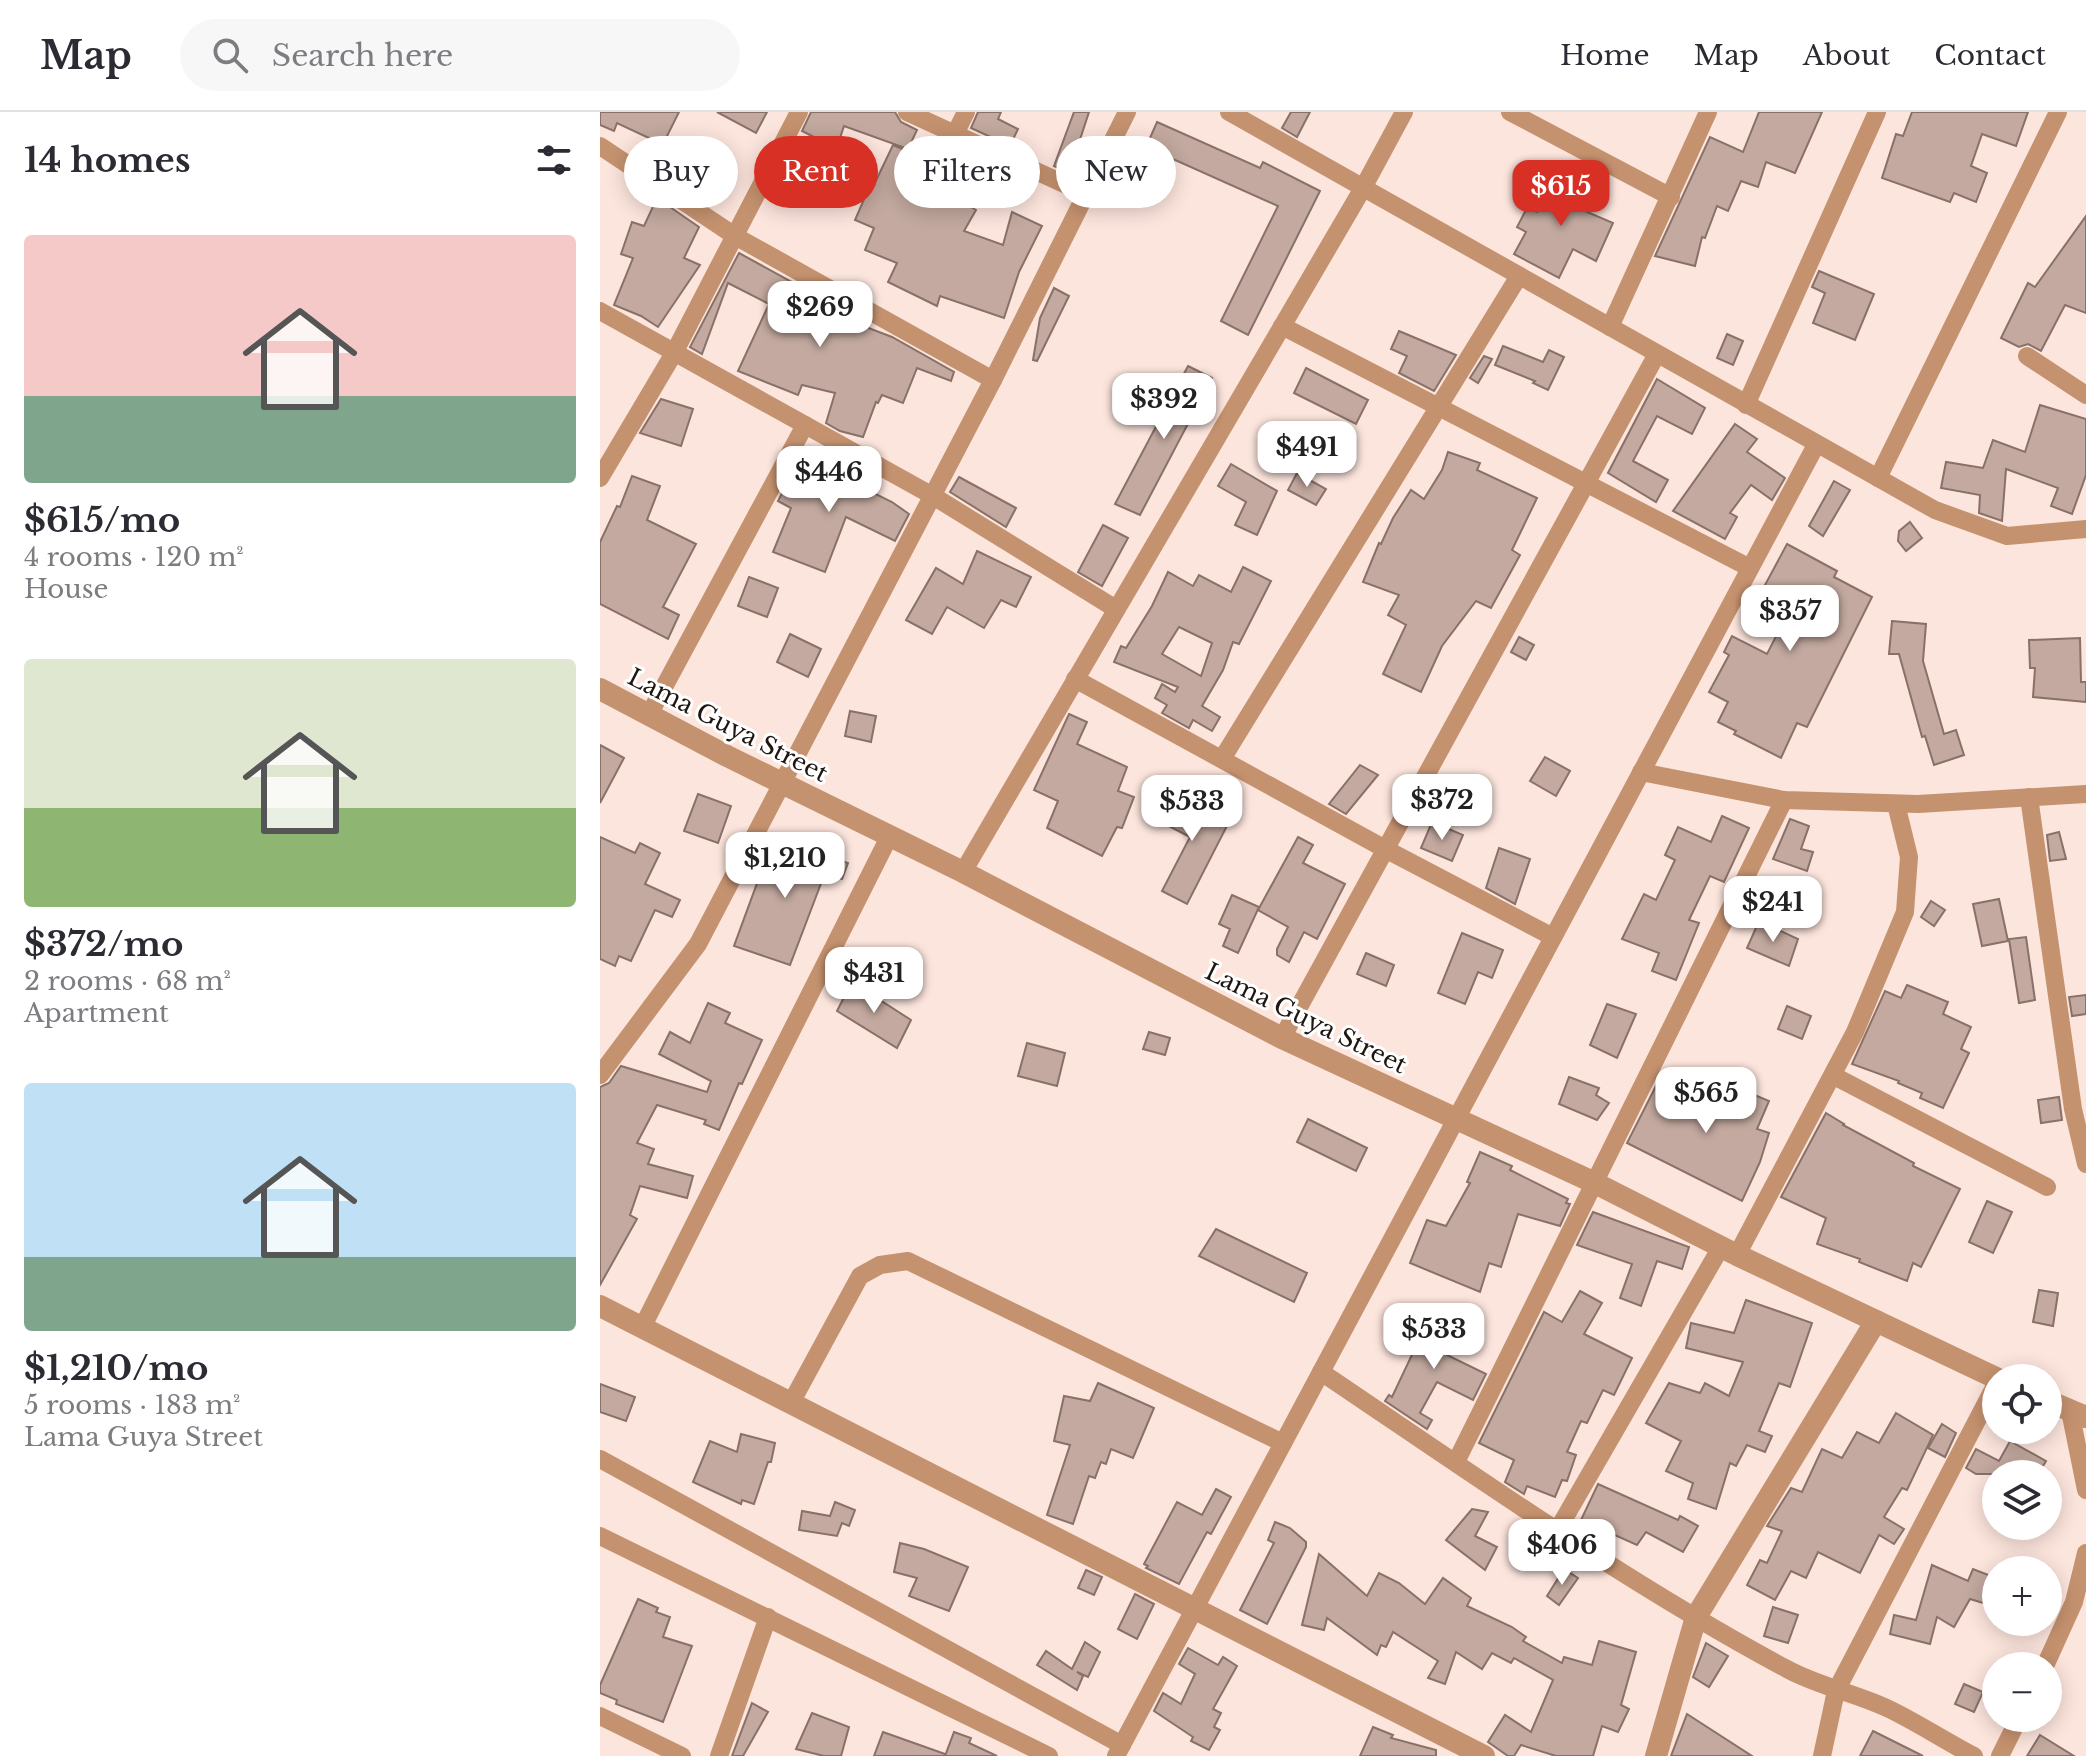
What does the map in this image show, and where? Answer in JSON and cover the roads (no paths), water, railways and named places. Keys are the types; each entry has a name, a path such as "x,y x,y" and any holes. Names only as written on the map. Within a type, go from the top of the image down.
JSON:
{"street":[{"path":"600,478 674,353 799,112"},
{"path":"907,112 1056,180"},
{"path":"955,134 966,112"},
{"path":"1115,136 1127,112"},
{"path":"1229,112 1935,510 2007,536 2086,529"},
{"path":"963,872 1363,188 1404,112"},
{"path":"1510,112 1671,197"},
{"path":"1610,327 1708,112"},
{"path":"1746,405 1877,112"},
{"path":"1878,478 2058,112"},
{"path":"600,146 735,236 993,380"},
{"path":"600,1075 698,944 933,496 1079,208"},
{"path":"1222,759 1519,276"},
{"path":"600,311 933,496 1116,609"},
{"path":"1282,326 1750,568"},
{"path":"1282,1038 1657,354"},
{"path":"2027,356 2086,395"},
{"path":"650,713 805,425"},
{"path":"600,1459 1119,1751 1816,445"},
{"path":"1075,679 1553,937"},
{"name":"Lama Guya Street","path":"600,689 727,756 963,872 1282,1038 1595,1183 1982,1374"},
{"path":"1641,772 1784,800 1918,804 2086,794"},
{"path":"2029,797 2080,1108 2086,1164"},
{"path":"1456,1462 1784,800"},
{"path":"1557,1531 1834,1076 1855,1032 1905,912 1909,857 1896,804"},
{"path":"642,1328 890,835"},
{"path":"1834,1076 2047,1187"},
{"path":"791,1403 860,1276 880,1265 908,1261 1283,1443"},
{"path":"601,1310 791,1403 1484,1756"},
{"path":"1656,1756 1696,1617 1876,1321"},
{"path":"1321,1372 1557,1531 1696,1617 1788,1670 1889,1709 1974,1756"},
{"path":"1822,1756 1836,1691 1982,1408"},
{"path":"2078,1414 2086,1490"},
{"path":"600,1536 1049,1756"},
{"path":"2051,1652 2074,1602 2086,1553"},
{"path":"719,1756 768,1617"},
{"path":"600,1716 682,1756"},
{"path":"2000,1756 2012,1732"}]}
